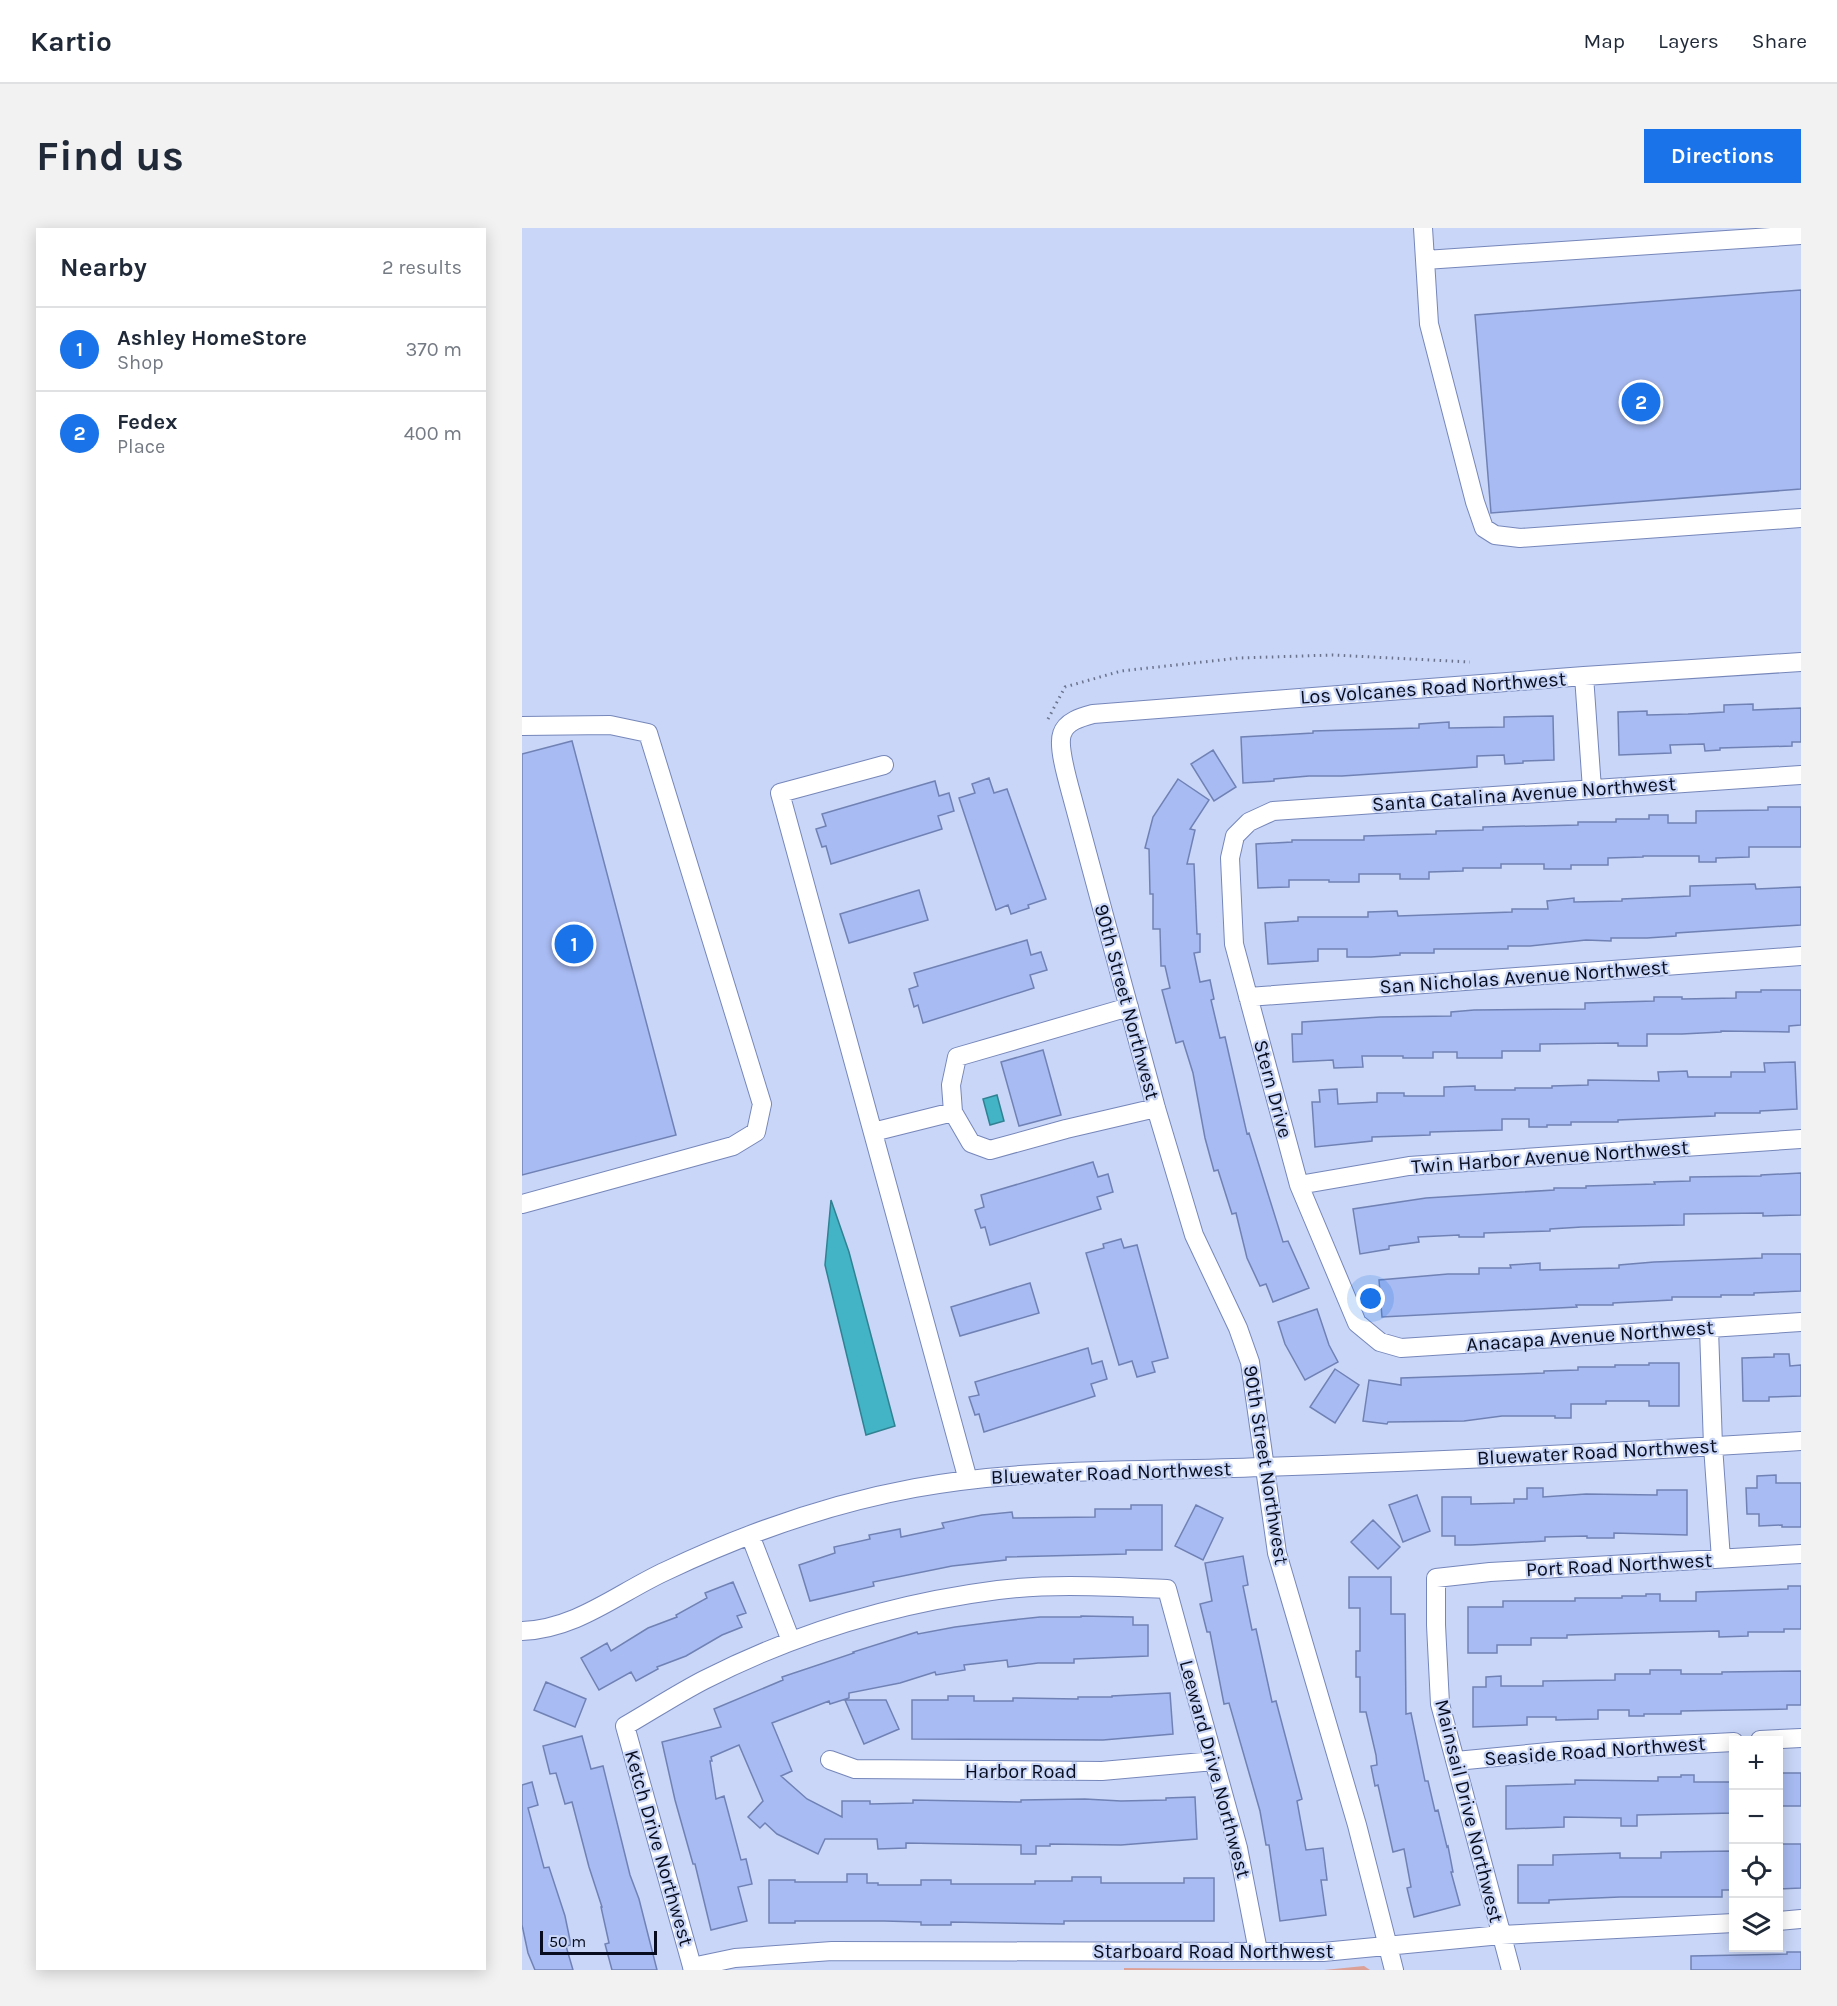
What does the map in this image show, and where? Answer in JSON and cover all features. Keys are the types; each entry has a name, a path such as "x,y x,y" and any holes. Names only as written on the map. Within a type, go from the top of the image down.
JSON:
{"street":[{"path":"1423,228 1429,324 1452,421 1484,528 1495,535 1520,538 1801,518"},
{"path":"1425,260 1668,236 1801,235"},
{"name":"Los Volcanes Road Northwest","path":"1069,725 1079,717 1093,714 1584,676 1801,662"},
{"path":"1584,676 1592,789"},
{"path":"522,726 610,725 648,733 762,1104 756,1132 733,1146 522,1204"},
{"name":"90th Street Northwest","path":"1069,725 1062,734 1062,754 1156,1108 1194,1235 1238,1328 1250,1362 1277,1553 1357,1825 1394,1970"},
{"path":"884,765 780,793 968,1480"},
{"name":"Santa Catalina Avenue Northwest","path":"1249,822 1273,811 1801,776"},
{"name":"Stern Drive","path":"1249,822 1235,836 1230,858 1234,944 1299,1185 1358,1323 1380,1342"},
{"name":"San Nicholas Avenue Northwest","path":"1248,997 1801,956"},
{"path":"1129,1007 957,1057 951,1085 953,1112 970,1143 990,1150 1156,1108"},
{"path":"873,1132 953,1112"},
{"name":"Twin Harbor Avenue Northwest","path":"1299,1185 1409,1166 1801,1139"},
{"name":"Anacapa Avenue Northwest","path":"1380,1342 1401,1348 1801,1322"},
{"path":"1709,1329 1713,1446 1721,1559"},
{"name":"Bluewater Road Northwest","path":"522,1631 537,1631 573,1621 663,1572 750,1535 829,1507 968,1480 1079,1472 1264,1467 1801,1441"},
{"path":"750,1535 791,1641"},
{"name":"Port Road Northwest","path":"1436,1578 1490,1572 1801,1554"},
{"name":"Mainsail Drive Northwest","path":"1436,1578 1440,1704 1511,1970"},
{"name":"Leeward Drive Northwest","path":"791,1641 858,1618 929,1601 1000,1590 1073,1586 1167,1589 1238,1848 1258,1951"},
{"name":"Ketch Drive Northwest","path":"693,1968 625,1726 704,1680 791,1641"},
{"path":"1783,1739 1801,1738"},
{"name":"Seaside Road Northwest","path":"1456,1761 1559,1751 1729,1742"},
{"name":"Harbor Road","path":"830,1760 855,1769 1090,1771 1214,1761"},
{"path":"1783,1921 1801,1919"},
{"name":"Starboard Road Northwest","path":"693,1968 735,1958 832,1951 1323,1952 1501,1935 1729,1923"}],"path":[{"path":"1048,719 1065,687 1121,670 1239,657 1333,655 1470,662"}],"shaded area":[{"path":"997,1095 1004,1121 990,1125 983,1099"},
{"path":"831,1200 849,1252 895,1426 866,1435 825,1265"},
{"path":"1364,1966 1370,1970 1324,1970"},
{"path":"1124,1968 1324,1970 1124,1970"}],"building":[{"path":"1801,290 1801,489 1491,513 1475,315"},
{"path":"1753,704 1753,710 1801,708 1801,742 1792,742 1792,746 1720,748 1720,750 1705,751 1704,744 1670,745 1671,753 1619,755 1618,712 1647,711 1647,715 1724,712 1724,705"},
{"path":"1553,716 1554,760 1505,764 1504,755 1477,756 1477,767 1309,776 1243,783 1241,737 1313,733 1313,731 1419,728 1419,724 1449,722 1449,728 1504,727 1504,717"},
{"path":"572,741 676,1135 522,1175 522,754"},
{"path":"1213,750 1236,787 1214,801 1191,764"},
{"path":"989,778 994,793 1007,789 1046,899 1011,914 1008,905 996,910 959,798 975,793 972,784"},
{"path":"1178,779 1209,800 1190,829 1195,830 1187,864 1194,864 1200,952 1194,953 1200,982 1210,980 1214,999 1211,1000 1220,1038 1225,1037 1247,1134 1249,1133 1283,1242 1288,1241 1309,1288 1273,1302 1266,1284 1260,1286 1247,1258 1236,1213 1232,1214 1218,1170 1214,1171 1205,1138 1193,1073 1183,1041 1176,1043 1162,990 1170,988 1165,966 1161,966 1160,929 1153,929 1149,849 1145,848 1153,817"},
{"path":"935,781 939,796 949,793 954,811 938,816 942,829 831,864 826,846 822,847 816,829 826,826 822,814"},
{"path":"1768,807 1801,807 1801,847 1749,847 1749,857 1716,858 1716,862 1699,862 1699,856 1643,856 1608,858 1608,865 1571,865 1571,869 1544,869 1544,864 1501,864 1501,868 1463,868 1463,871 1429,872 1429,879 1400,879 1400,874 1359,874 1359,882 1289,880 1289,887 1258,888 1256,844 1292,842 1292,840 1364,840 1364,836 1436,834 1436,831 1483,830 1483,827 1578,825 1578,822 1649,819 1649,815 1668,815 1668,823 1696,823 1696,811 1768,810"},
{"path":"1755,884 1756,889 1801,887 1801,925 1676,933 1676,936 1647,938 1611,938 1611,941 1586,940 1508,946 1508,949 1434,949 1434,953 1400,953 1400,955 1371,957 1347,957 1347,949 1318,949 1318,961 1268,964 1265,923 1298,921 1298,917 1368,917 1368,912 1397,911 1398,916 1512,912 1512,909 1548,909 1547,901 1574,898 1574,902 1622,901 1622,899 1690,896 1690,886"},
{"path":"919,890 928,920 849,943 840,914"},
{"path":"1027,940 1031,955 1041,952 1047,970 1030,975 1034,988 923,1023 918,1005 914,1007 909,989 918,986 914,973"},
{"path":"1761,990 1801,990 1801,1025 1789,1026 1789,1032 1721,1031 1647,1034 1647,1046 1618,1046 1618,1043 1540,1044 1540,1051 1502,1051 1502,1058 1457,1058 1457,1052 1433,1052 1433,1058 1362,1056 1363,1067 1334,1068 1333,1060 1293,1062 1292,1034 1302,1034 1302,1022 1380,1017 1451,1016 1451,1012 1474,1010 1585,1009 1585,1003 1654,1001 1654,997 1736,998 1736,992 1761,992"},
{"path":"1043,1050 1061,1115 1019,1126 1001,1062"},
{"path":"1795,1062 1797,1109 1760,1111 1760,1113 1715,1113 1715,1116 1618,1120 1618,1122 1571,1122 1571,1125 1547,1125 1547,1127 1529,1127 1529,1119 1502,1119 1502,1130 1430,1132 1430,1135 1372,1137 1372,1141 1315,1147 1312,1102 1320,1102 1319,1090 1337,1089 1338,1104 1377,1102 1377,1093 1444,1096 1444,1087 1475,1086 1475,1090 1515,1090 1515,1088 1588,1085 1588,1080 1659,1081 1658,1072 1687,1071 1688,1077 1731,1077 1731,1072 1765,1072 1764,1063"},
{"path":"1093,1162 1098,1177 1108,1174 1113,1192 1097,1197 1101,1209 990,1245 985,1227 981,1228 975,1210 984,1207 981,1195"},
{"path":"1801,1173 1801,1215 1684,1214 1684,1225 1582,1227 1550,1229 1550,1231 1484,1233 1484,1237 1459,1237 1459,1235 1418,1237 1419,1242 1389,1246 1389,1249 1360,1254 1353,1209 1426,1198 1554,1190 1554,1188 1586,1188 1586,1186 1655,1184 1654,1182 1690,1181 1690,1177"},
{"path":"1121,1239 1124,1248 1137,1245 1168,1358 1152,1362 1155,1372 1137,1377 1132,1361 1119,1365 1086,1253 1104,1248 1103,1244"},
{"path":"1762,1254 1801,1254 1801,1291 1721,1295 1721,1297 1672,1297 1672,1300 1613,1303 1613,1305 1576,1305 1577,1307 1382,1317 1379,1280 1448,1274 1479,1274 1479,1268 1511,1268 1510,1265 1540,1263 1540,1270 1619,1268 1619,1265 1654,1262 1762,1258"},
{"path":"1030,1283 1039,1313 960,1336 951,1307"},
{"path":"1317,1309 1329,1345 1338,1362 1305,1380 1285,1344 1278,1322"},
{"path":"1088,1348 1092,1364 1102,1361 1107,1379 1091,1384 1095,1396 984,1432 979,1414 975,1415 969,1397 979,1395 975,1382"},
{"path":"1774,1354 1789,1354 1790,1366 1801,1365 1801,1396 1769,1397 1769,1401 1743,1401 1742,1358 1774,1357"},
{"path":"1649,1363 1679,1363 1679,1406 1649,1406 1649,1401 1606,1401 1606,1404 1571,1404 1571,1418 1502,1416 1464,1421 1388,1422 1387,1424 1363,1421 1369,1380 1401,1385 1401,1378 1544,1373 1544,1371 1578,1370 1578,1367 1615,1367 1615,1365 1649,1365"},
{"path":"1335,1369 1359,1385 1335,1423 1310,1407"},
{"path":"1776,1475 1776,1483 1801,1483 1801,1527 1759,1526 1759,1514 1747,1514 1746,1488 1757,1488 1757,1476"},
{"path":"1527,1488 1543,1488 1543,1497 1586,1494 1657,1495 1657,1490 1687,1490 1687,1535 1614,1533 1614,1538 1545,1537 1545,1541 1471,1545 1455,1545 1455,1536 1442,1536 1442,1497 1471,1497 1471,1504 1514,1503 1514,1499 1527,1499"},
{"path":"1417,1495 1430,1531 1403,1542 1389,1505"},
{"path":"1131,1505 1162,1505 1162,1550 1126,1550 1126,1554 1006,1557 1006,1560 952,1566 873,1582 874,1586 810,1601 799,1565 835,1553 834,1547 870,1539 869,1535 900,1529 901,1537 944,1528 942,1523 1012,1512 1013,1518 1095,1517 1095,1509 1131,1509"},
{"path":"1196,1505 1223,1518 1203,1560 1175,1546"},
{"path":"1373,1520 1400,1547 1378,1569 1351,1542"},
{"path":"1243,1556 1248,1585 1243,1586 1252,1630 1256,1629 1272,1702 1276,1701 1302,1799 1297,1801 1306,1850 1323,1848 1327,1880 1321,1880 1326,1915 1280,1921 1269,1845 1266,1845 1260,1811 1229,1703 1224,1704 1210,1632 1207,1632 1200,1604 1212,1601 1205,1563"},
{"path":"1349,1577 1391,1577 1391,1614 1405,1614 1406,1714 1411,1713 1425,1781 1428,1781 1435,1811 1438,1810 1460,1905 1414,1917 1407,1888 1411,1887 1404,1849 1393,1852 1378,1785 1375,1786 1371,1766 1377,1765 1366,1712 1360,1712 1360,1677 1356,1677 1356,1651 1360,1651 1360,1608 1349,1608"},
{"path":"733,1582 746,1613 737,1616 742,1627 722,1635 686,1656 657,1667 658,1669 636,1681 631,1672 599,1690 581,1658 607,1643 611,1651 648,1628 677,1617 676,1615 707,1598 705,1593"},
{"path":"1788,1586 1801,1586 1801,1629 1784,1629 1784,1632 1748,1632 1748,1636 1719,1637 1719,1631 1567,1635 1567,1638 1531,1638 1531,1645 1497,1645 1497,1653 1468,1653 1468,1607 1503,1607 1503,1601 1575,1601 1575,1598 1622,1598 1622,1596 1646,1596 1646,1594 1660,1594 1660,1601 1696,1601 1696,1592 1788,1589"},
{"path":"1040,1617 1133,1617 1133,1625 1148,1625 1148,1656 1074,1659 1074,1663 1038,1663 1008,1667 1007,1660 964,1665 965,1670 936,1675 935,1672 900,1683 849,1693 849,1698 830,1704 829,1701 772,1723 792,1771 781,1776 807,1799 842,1817 842,1801 870,1801 870,1804 913,1803 913,1800 1021,1802 1021,1800 1085,1799 1121,1801 1195,1797 1197,1839 1121,1845 1050,1844 1050,1846 1036,1846 1036,1854 1021,1854 1021,1845 906,1843 906,1848 878,1849 877,1839 825,1839 818,1854 777,1834 765,1823 760,1828 748,1817 763,1801 739,1745 711,1757 712,1761 710,1761 716,1799 724,1796 741,1860 746,1859 752,1884 738,1887 747,1921 711,1930 695,1864 693,1864 675,1800 662,1742 721,1727 714,1709 783,1680 782,1677 917,1632 918,1634 955,1627"},
{"path":"1650,1670 1681,1670 1681,1674 1801,1671 1801,1705 1787,1705 1787,1709 1681,1711 1681,1714 1644,1714 1644,1716 1629,1716 1629,1710 1598,1710 1598,1719 1556,1720 1556,1717 1527,1717 1527,1725 1473,1727 1473,1687 1486,1687 1486,1677 1501,1676 1501,1686 1543,1686 1543,1681 1615,1680 1615,1674 1650,1674"},
{"path":"546,1682 586,1699 575,1727 534,1710"},
{"path":"1170,1693 1173,1734 1103,1740 912,1739 912,1700 948,1700 948,1696 974,1696 974,1701 1013,1701 1013,1698 1078,1699 1078,1697"},
{"path":"845,1700 886,1700 899,1729 864,1744"},
{"path":"582,1736 591,1769 603,1766 657,1970 612,1970 605,1944 609,1943 602,1907 572,1802 565,1804 556,1773 550,1774 543,1746"},
{"path":"1783,1773 1801,1773 1801,1806 1783,1806"},
{"path":"1681,1775 1694,1775 1694,1782 1729,1782 1729,1813 1637,1815 1637,1826 1621,1826 1621,1818 1564,1817 1564,1827 1506,1829 1506,1786 1575,1784 1575,1780 1658,1781 1658,1777 1681,1777"},
{"path":"532,1782 538,1805 528,1808 544,1868 549,1867 565,1916 571,1945 566,1946 573,1970 535,1970 528,1953 522,1925 522,1785"},
{"path":"1783,1844 1801,1844 1801,1888 1783,1889"},
{"path":"1729,1851 1729,1890 1722,1890 1722,1897 1620,1897 1549,1900 1549,1903 1518,1903 1518,1865 1553,1865 1553,1855 1620,1853 1620,1858 1661,1858 1661,1852"},
{"path":"847,1874 867,1874 867,1883 878,1883 878,1885 921,1885 921,1880 951,1880 951,1884 1035,1884 1035,1881 1072,1881 1072,1877 1101,1877 1101,1883 1184,1883 1184,1878 1214,1878 1214,1921 1064,1921 1064,1924 951,1922 951,1925 884,1921 769,1923 769,1880 847,1882"},
{"path":"1787,1952 1801,1952 1801,1970 1691,1970 1691,1956 1787,1954"}],"place":[{"name":"Fedex","path":"1641,402"},
{"name":"Ashley HomeStore","path":"574,944"}]}
